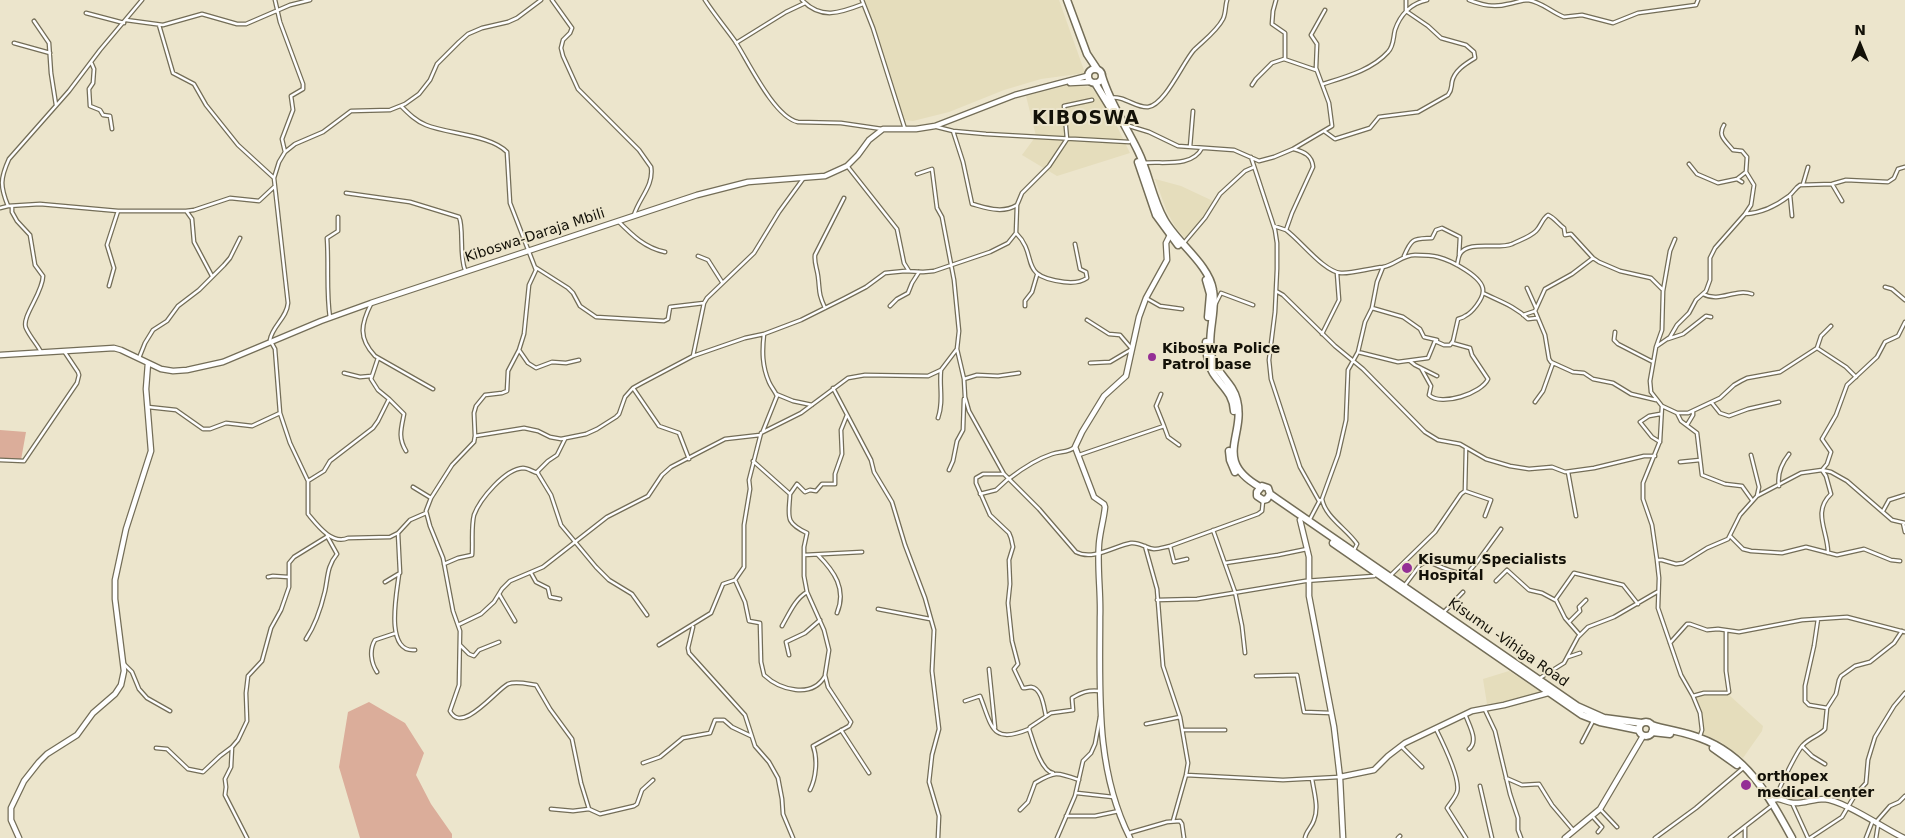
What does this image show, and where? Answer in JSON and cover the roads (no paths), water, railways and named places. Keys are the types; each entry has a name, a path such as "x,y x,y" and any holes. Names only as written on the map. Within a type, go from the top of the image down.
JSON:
{"highway":[{"path":"1067,0 1087,54 1091,78 1129,142 1140,166 1156,214 1170,235 1199,270 1208,286 1210,300 1206,355 1213,372 1227,390 1233,405 1229,450 1230,460 1240,478 1258,489"},
{"path":"1087,54 1100,72 1110,98 1143,163 1164,220 1208,276 1214,292 1211,354 1218,371 1234,392 1238,406 1234,457 1244,477 1258,489"},
{"path":"1091,78 1092,69 1097,69"},
{"path":"1091,78 1099,81 1102,76"},
{"path":"1266,486 1270,490 1267,498 1257,496 1258,489 1266,486"},
{"name":"Kisumu -Vihiga Road","path":"1267,498 1582,715 1641,733"},
{"name":"Kisumu -Vihiga Road","path":"1267,498 1309,521 1583,710 1604,718 1642,723 1648,722 1652,729"},
{"path":"1642,723 1641,733 1648,736 1652,729"},
{"path":"1652,729 1700,738 1723,749 1738,760 1758,781 1773,802 1792,838"},
{"path":"1652,729 1704,744 1721,753 1742,769 1773,802 1787,838"}],"main road":[{"path":"883,129 935,126 1014,95 1091,78"},
{"name":"Kiboswa-Daraja Mbili","path":"0,355 114,348 161,369 173,371 204,367 223,362 330,318 465,270 697,195 748,182 825,176 847,166 869,140 883,129"},
{"path":"1129,836 1119,811 1106,765 1100,717 1098,553 1105,505 1094,497 1075,446 1104,396 1126,376 1136,326 1146,298 1168,260 1166,243 1170,235"},
{"path":"19,838 11,820 11,808 24,781 47,754 77,735 97,708 118,691 122,680 123,663 115,580 126,529 151,451 146,376 148,363"},
{"path":"1300,520 1309,557 1308,580 1311,608 1331,713 1340,776 1343,838"},
{"path":"1340,776 1374,770 1401,746 1465,714 1504,706 1548,693"},
{"path":"1565,838 1593,817 1600,809 1641,733"},
{"path":"1773,802 1792,803 1824,799 1848,808 1902,838"}],"street":[{"path":"41,352 25,324 40,291 43,276 34,264 30,235 14,216 0,186 3,168 21,144 125,22 141,1 137,0"},
{"path":"275,0 277,11 304,84 303,89 291,96 293,110 282,140 285,152"},
{"path":"86,13 125,22 159,25 170,24 202,14 237,24 246,24 310,0"},
{"path":"306,639 316,624 325,592 328,567 337,554 328,536 307,511 308,481 290,443 280,413 274,349 270,337 286,313 288,304 274,178 279,162 285,152 295,144 323,132 351,111 390,110 401,106 419,94 430,80 437,64 468,34 517,18 542,0"},
{"path":"552,0 572,28 563,40 561,48 562,56 578,88 639,150 651,167 650,185 639,201 634,215"},
{"path":"705,0 736,43 762,87 782,113 790,120 851,124 883,129"},
{"path":"802,0 813,10 829,13 850,9 862,2 905,129"},
{"path":"1110,98 1125,99 1140,106 1152,106 1166,93 1192,52 1223,20 1227,0"},
{"path":"1276,0 1272,11 1272,24 1285,33 1285,59"},
{"path":"1406,0 1406,11"},
{"path":"1322,84 1365,68 1386,54 1393,43 1395,30 1402,16 1412,6 1427,0"},
{"path":"1469,0 1481,5 1498,6 1520,1 1530,1 1548,7 1564,17 1582,15 1610,24 1638,13 1696,5 1698,0"},
{"path":"736,43 786,12 806,3"},
{"path":"1125,125 1149,132 1174,145 1234,150 1261,161 1293,149 1332,126 1322,84 1316,70 1317,44 1311,35 1325,10"},
{"path":"1324,131 1332,139 1340,138 1370,128 1380,117 1418,112 1448,95 1457,71 1474,58 1474,52 1469,47 1440,38 1428,26 1406,11"},
{"path":"34,21 49,42 56,105"},
{"path":"159,25 173,73 194,84 206,106 238,145 274,178"},
{"path":"14,43 50,53"},
{"path":"1252,85 1256,78 1273,62 1285,59 1316,70"},
{"path":"91,62 94,69 93,83 90,89 90,106 100,110 103,115 110,116 112,130"},
{"path":"476,436 524,428 538,431 550,437 564,439 592,432 616,416 625,397 633,388 692,356 740,339 764,334 825,308 866,287 885,273 909,270 920,272 934,270 1000,248 1008,243 1016,233 1017,205 1022,193 1050,166 1067,140 1064,106 1092,100"},
{"path":"401,106 425,124 476,137 504,149 508,155 510,203 523,232 535,267 535,273 529,285 526,321 519,350 508,370 507,391 485,395 476,406 474,413 476,436 472,446 452,465 431,498 426,513 444,564 453,611 458,625 460,645 459,685 450,711 452,716 456,718 467,717 507,685 516,682 536,685 550,709 572,739 581,783 589,809"},
{"path":"1190,147 1194,111"},
{"path":"1666,340 1709,285 1710,262 1715,248 1745,214 1753,199 1754,185 1746,172 1746,155 1742,151 1733,150 1721,136 1720,132 1724,125"},
{"path":"935,126 953,131 1067,140 1129,142"},
{"path":"953,131 963,162 972,204 999,210 1008,210 1017,205"},
{"path":"1143,163 1180,163 1202,151 1202,148"},
{"path":"1286,230 1313,166 1306,153 1293,149"},
{"path":"1251,157 1277,243 1275,312 1269,360 1270,379 1304,476 1329,513 1357,544 1353,551"},
{"path":"1689,164 1697,174 1718,183 1737,179 1746,172"},
{"path":"847,166 897,229 904,263 909,270"},
{"path":"1183,244 1206,217 1220,194 1245,171 1254,167"},
{"path":"1745,214 1768,209 1790,195 1798,185 1832,184 1846,180 1888,182 1894,178 1898,169 1905,167"},
{"path":"1803,184 1808,168"},
{"path":"917,174 932,169 937,208 942,217 951,265 960,331 957,349 964,379 964,418 963,430 956,444 953,461 949,470"},
{"path":"692,356 704,303 722,282 758,248 778,212 804,178"},
{"path":"1737,179 1742,182"},
{"path":"1832,184 1842,201"},
{"path":"0,208 50,205 118,211 186,211 230,198 258,201 275,187"},
{"path":"346,193 410,202 459,217 461,220 461,239 465,270"},
{"path":"1790,195 1792,216"},
{"path":"825,308 818,295 818,277 814,258 844,198"},
{"path":"109,286 114,268 107,245 118,211"},
{"path":"186,211 191,215 194,242 212,276"},
{"path":"1458,256 1468,248 1481,246 1500,248 1531,235 1548,215 1564,228 1565,235 1572,234 1593,258 1620,271 1651,278 1663,290"},
{"path":"330,318 327,297 327,238 338,231 338,217"},
{"path":"617,220 651,249 665,252"},
{"path":"1273,226 1286,230 1297,238 1327,268 1337,273 1394,264 1403,257 1414,240 1420,238 1431,239 1437,229 1442,228 1460,237 1457,266"},
{"path":"1016,233 1025,245 1030,264 1037,275 1053,280 1068,282 1085,280 1086,272 1080,270 1075,244"},
{"path":"139,358 153,330 167,321 178,306 199,290 230,258 240,238"},
{"path":"1674,239 1663,290 1662,330 1656,347 1650,387 1656,400 1662,406 1677,413 1685,414 1712,403 1734,384 1748,378 1780,372 1817,348 1821,336 1831,326"},
{"path":"1403,257 1417,254 1436,256 1457,266 1478,280 1483,293 1510,305 1529,320 1537,318"},
{"path":"698,256 708,260 722,282"},
{"path":"1523,315 1536,309 1545,289 1572,274 1593,258"},
{"path":"535,267 568,288 580,306 596,317 664,322 668,318 670,307 704,303"},
{"path":"1309,521 1320,500 1338,455 1346,420 1348,374 1358,352 1365,322 1372,308 1377,282 1383,267"},
{"path":"890,306 897,299 908,293 920,272"},
{"path":"1322,334 1339,300 1337,273"},
{"path":"1025,306 1037,275"},
{"path":"1885,287 1892,289 1905,300"},
{"path":"1527,288 1546,340 1548,359 1573,372 1584,373 1593,379 1613,383 1631,394 1656,400"},
{"path":"1276,291 1283,295 1322,334 1354,362 1425,432 1438,440 1460,444 1486,459 1516,467 1552,467 1568,472 1644,456 1655,456"},
{"path":"1214,306 1221,293 1253,305"},
{"path":"1452,344 1458,319 1465,316 1475,306 1483,293"},
{"path":"1703,294 1719,297 1726,297 1731,293 1752,294"},
{"path":"1146,298 1160,306 1182,309"},
{"path":"371,303 362,326 363,334 370,350 378,358 433,389"},
{"path":"1372,308 1403,317 1420,329 1424,337 1436,340 1444,345 1452,344 1470,348 1472,355 1488,379 1486,384 1465,396 1434,399 1429,395 1430,386 1421,368"},
{"path":"1656,347 1666,340 1678,336 1706,316 1711,316"},
{"path":"1087,320 1109,334 1120,335 1132,349 1110,362 1090,363"},
{"path":"1822,470 1827,464 1830,450 1822,439 1841,404 1845,389 1877,357 1885,342 1898,336 1905,322"},
{"path":"1614,332 1614,340 1618,344 1653,362"},
{"path":"764,334 762,350 764,367 776,394 793,401 812,405"},
{"path":"1358,352 1391,361 1410,361 1428,358 1432,351 1433,343 1436,340"},
{"path":"1817,348 1846,367 1856,377"},
{"path":"938,418 942,404 941,370 957,349"},
{"path":"519,350 528,363 536,368 552,362 566,363 579,360"},
{"path":"0,460 21,463 26,459 34,444 77,384 78,372 64,351"},
{"path":"378,358 371,376 372,382 404,414 399,434 401,443 406,451"},
{"path":"1410,361 1437,376"},
{"path":"1535,402 1543,391 1553,363"},
{"path":"659,645 711,613 723,584 735,580 744,567 744,525 753,462 760,435 763,432 788,421 833,388 853,376 925,376 941,370"},
{"path":"344,372 360,377 371,376"},
{"path":"964,379 977,375 998,376 1019,373"},
{"path":"633,388 659,426 679,433 689,459"},
{"path":"833,388 871,460 874,472 892,502 905,545 925,598 934,632 932,671 936,690 939,729 932,755 929,782 938,816 938,838"},
{"path":"763,432 775,402 776,394"},
{"path":"1161,394 1156,406 1168,437 1179,445"},
{"path":"965,397 976,423 1004,474 1010,478 1076,552 1080,554 1098,553 1132,543 1138,543 1154,549 1170,546 1258,514 1262,511 1267,498"},
{"path":"308,481 324,471 330,461 373,428 390,399"},
{"path":"1712,403 1720,413 1729,416 1748,409 1779,402"},
{"path":"1662,406 1660,414 1660,442 1643,483 1642,491 1644,507 1652,525 1657,560 1659,578 1658,608 1682,675 1693,696 1701,720 1702,730 1700,738"},
{"path":"148,407 176,410 203,429 208,430 226,423 252,426 280,413"},
{"path":"1687,425 1693,415 1693,410"},
{"path":"1677,413 1681,421 1697,433 1703,476 1725,484 1742,486 1752,500"},
{"path":"810,790 814,783 815,764 813,746 849,726 850,722 828,688 826,675 829,650 820,620 807,592 804,555 807,533 794,527 790,519 790,494 796,485 800,486 805,492 810,490 816,491 821,485 834,484 835,474 842,454 841,430 847,414"},
{"path":"1660,414 1649,416 1640,422 1652,437 1660,442"},
{"path":"766,424 771,428"},
{"path":"1077,455 1164,426"},
{"path":"458,625 480,614 494,602 510,581 543,567 615,512 648,496 666,471 725,439 760,435"},
{"path":"538,473 548,461 557,455 564,439"},
{"path":"980,494 996,490 1024,467 1054,453 1070,451 1075,446"},
{"path":"1390,577 1435,532 1465,491 1466,448"},
{"path":"1779,486 1778,474 1789,454"},
{"path":"1751,455 1759,487 1757,496"},
{"path":"1680,462 1700,460"},
{"path":"753,462 790,494"},
{"path":"1827,464 1831,472"},
{"path":"444,564 472,555 474,515 500,479 521,468 526,468 538,473 551,496 561,525 596,567 609,580 632,594 647,615"},
{"path":"1822,470 1832,493 1825,499 1821,510 1828,553"},
{"path":"1657,560 1676,564 1683,563 1707,548 1728,539 1736,520 1757,496 1801,473 1822,470 1831,472 1847,481 1895,522 1904,523 1905,532"},
{"path":"1568,472 1576,516"},
{"path":"1004,474 983,474 978,476 976,483 990,515 1009,533 1011,538 1013,547 1009,560 1010,584 1008,600 1012,641 1018,664 1014,670 1023,688 1033,687 1036,689 1041,698 1046,716"},
{"path":"414,487 431,498"},
{"path":"1465,491 1491,500 1485,516"},
{"path":"1883,511 1889,500 1905,495"},
{"path":"156,748 167,749 188,769 203,772 238,740 248,717 246,693 248,676 262,661 271,628 289,587 288,576 291,560 328,536 343,540 348,538 390,537 398,533 410,520 426,513"},
{"path":"1404,586 1420,565 1427,561 1434,565 1467,574 1501,529"},
{"path":"1213,530 1235,592 1245,653"},
{"path":"398,533 400,569 394,617 396,633 402,646 409,651 415,650"},
{"path":"1730,536 1743,548 1750,551 1782,553 1806,547 1837,555 1864,548 1891,560 1900,561"},
{"path":"1145,546 1154,578 1163,666 1180,717 1188,763 1173,821"},
{"path":"1170,546 1174,562 1187,559"},
{"path":"1225,562 1307,549"},
{"path":"804,555 862,552"},
{"path":"818,555 832,569 836,578 840,596 837,614"},
{"path":"1496,581 1507,570 1529,590 1542,593 1556,600 1568,622 1579,634"},
{"path":"530,573 536,582 548,588 550,597 560,599"},
{"path":"1157,600 1197,599 1308,580 1357,578 1374,576 1376,573"},
{"path":"1556,600 1573,573 1623,585 1638,604"},
{"path":"386,582 399,574"},
{"path":"268,578 273,576 287,578 288,576"},
{"path":"735,580 745,602 749,621 760,623 761,662 764,675 784,688 797,690 814,686 826,675"},
{"path":"782,626 796,601 807,592"},
{"path":"1443,613 1464,592"},
{"path":"1538,679 1561,666 1579,634 1588,627 1614,617 1658,592"},
{"path":"499,594 515,622"},
{"path":"1568,622 1580,610 1579,607 1586,600"},
{"path":"878,609 930,619"},
{"path":"1670,643 1687,624 1707,630 1739,632 1802,620 1847,617 1903,632 1894,643 1870,662 1855,666 1841,676 1838,680 1836,694 1827,708 1825,729 1802,746 1796,754 1791,768 1773,802 1730,838"},
{"path":"1818,619 1805,686 1805,701 1809,705 1827,708"},
{"path":"788,655 786,642 805,633 820,620"},
{"path":"693,625 688,648 689,653 745,715 756,748 769,762 778,778 783,814 793,838"},
{"path":"1693,696 1704,693 1729,692 1726,671 1726,631"},
{"path":"376,672 372,664 373,643 375,640 396,633"},
{"path":"460,645 469,654 474,656 480,650 499,642"},
{"path":"1566,658 1580,653"},
{"path":"123,663 132,672 139,689 147,698 170,712"},
{"path":"989,669 995,729"},
{"path":"1256,676 1297,675 1304,712 1331,713"},
{"path":"965,702 980,696 988,719 995,729 1002,735 1008,736 1029,729 1052,713 1073,710 1072,698 1082,692 1087,690 1099,692"},
{"path":"1792,803 1809,838 1840,819 1855,795 1867,782 1868,760 1875,737 1894,706 1905,693"},
{"path":"1484,709 1495,731 1518,818 1518,830 1521,838"},
{"path":"1465,714 1474,740 1473,745 1469,749"},
{"path":"1057,838 1076,793 1083,762 1091,753 1095,744 1100,717"},
{"path":"1146,724 1180,717"},
{"path":"643,763 660,757 683,738 710,733 715,720 724,720 732,727 752,737"},
{"path":"1582,742 1594,720"},
{"path":"1435,728 1452,767 1458,788 1447,808 1466,838"},
{"path":"1029,729 1043,766 1053,774"},
{"path":"841,730 869,773"},
{"path":"1183,730 1225,730"},
{"path":"1401,746 1422,767"},
{"path":"1802,746 1812,756 1825,764"},
{"path":"232,747 231,767 225,778 225,795 247,838"},
{"path":"1655,838 1742,769"},
{"path":"1020,810 1028,802 1035,783 1053,774 1058,773 1080,780"},
{"path":"1186,775 1256,779 1312,779 1340,776"},
{"path":"1506,778 1522,785 1538,783 1552,805 1574,831"},
{"path":"1305,838 1316,813 1312,779"},
{"path":"552,809 573,811 589,809 600,814 634,806 637,804 642,790 653,780"},
{"path":"1480,786 1492,838"},
{"path":"1076,793 1086,796 1115,798"},
{"path":"1866,838 1876,822 1890,806 1899,802 1905,796"},
{"path":"1600,809 1612,820 1616,828"},
{"path":"1066,816 1090,817 1119,811"},
{"path":"1593,817 1602,826 1598,832"},
{"path":"1129,836 1173,821 1182,822 1184,838"},
{"path":"1876,822 1876,838"},
{"path":"1745,827 1745,838"},
{"path":"1661,833 1664,838"}],"place":[{"name":"Kiboswa Police Patrol base","path":"1152,357"},
{"name":"Kisumu Specialists Hospital","path":"1407,568"},
{"name":"orthopex medical center","path":"1746,785"}],"district":[{"name":"KIBOSWA","path":"1086,119"}]}
